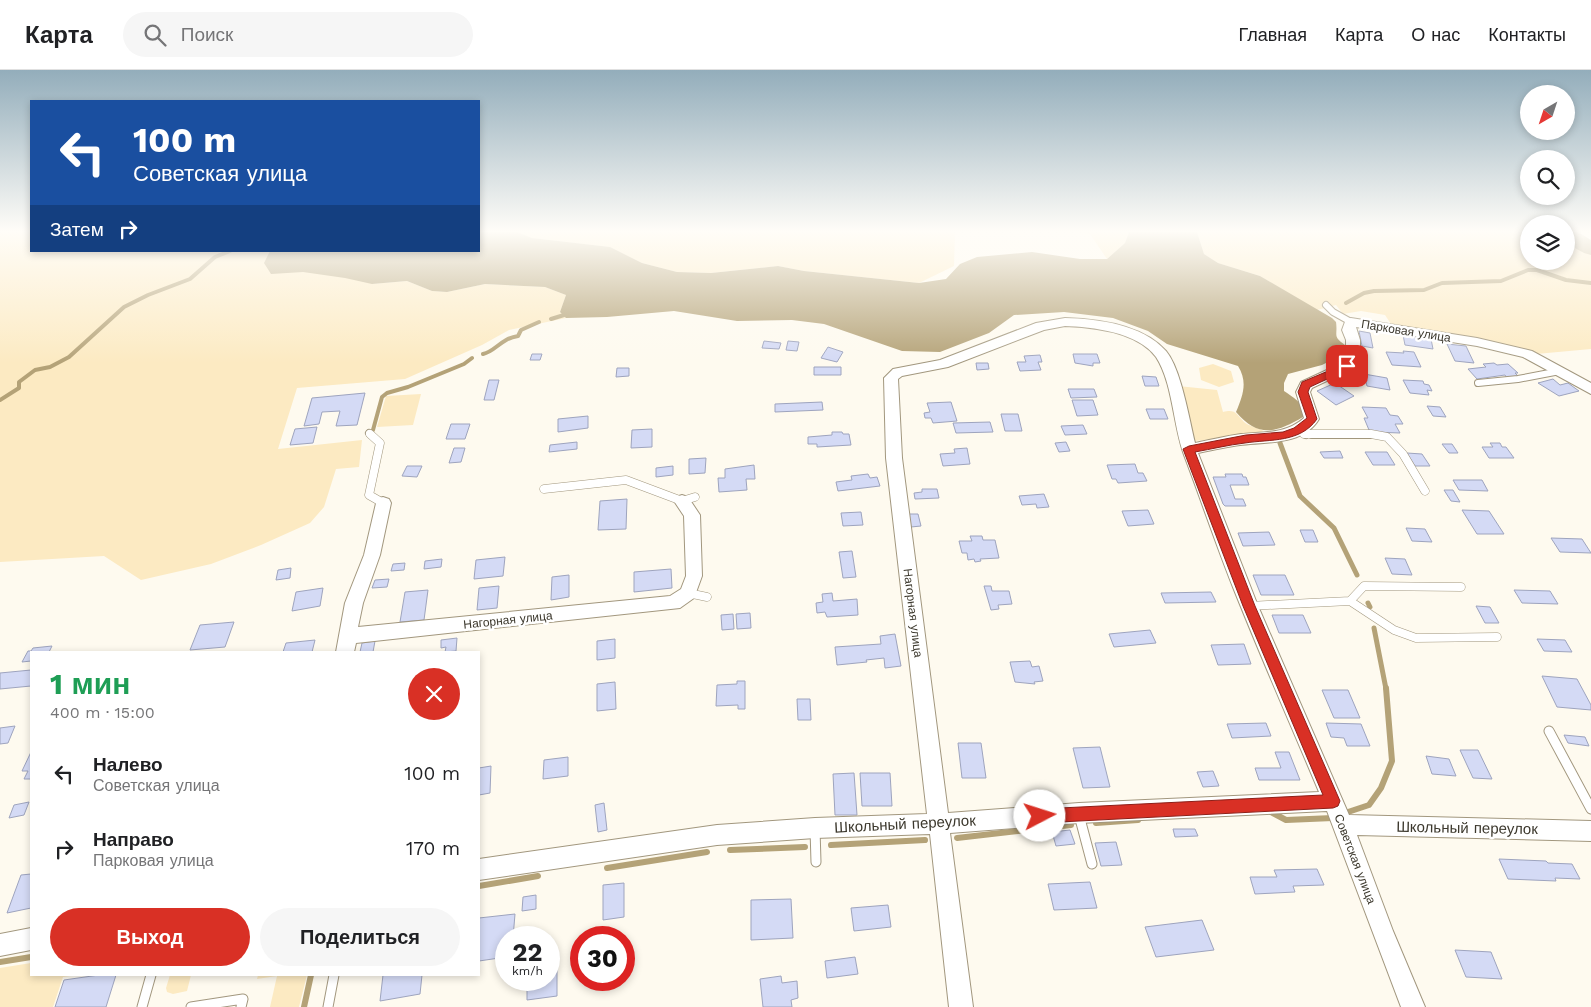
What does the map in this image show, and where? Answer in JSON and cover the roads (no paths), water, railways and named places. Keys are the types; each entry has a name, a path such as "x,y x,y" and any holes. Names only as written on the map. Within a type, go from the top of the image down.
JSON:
{"street":[{"name":"Советская улица","path":"1041,326 1065,322 1089,323 1122,330 1149,343 1161,354 1171,375 1189,449 1249,606 1343,825 1376,931 1413,1007"},
{"name":"Парковая улица","path":"1298,430 1312,419 1303,392 1306,385 1347,366 1353,360 1353,340 1349,330 1351,322 1468,341 1527,354 1591,389"},
{"name":"Нагорная улица","path":"961,1007 894,458 891,378 898,372 942,364 1041,326"},
{"path":"1189,449 1246,439 1284,436 1298,430"},
{"path":"688,499 692,514 694,576 688,593"},
{"path":"346,644 354,603 372,554 383,504"},
{"name":"Нагорная улица","path":"346,644 674,603 688,593"},
{"name":"Школьный переулок","path":"480,870 717,835 815,828 940,824 1079,813 1333,801"},
{"name":"Школьный переулок","path":"1343,825 1591,830"},
{"path":"0,945 30,939"}],"lane":[{"path":"1326,305 1333,312 1351,322"},
{"path":"1478,383 1518,379 1560,371"},
{"path":"1298,430 1306,435 1374,435 1388,438 1397,446 1425,491"},
{"path":"369,433 380,443 369,494 383,504"},
{"path":"544,489 626,480 688,499"},
{"path":"1350,601 1364,586 1461,587"},
{"path":"688,593 706,597"},
{"path":"1249,606 1350,601 1394,630 1416,638 1497,636"},
{"path":"1549,731 1591,809"},
{"path":"1079,813 1092,864"},
{"path":"815,828 816,862"},
{"path":"142,1007 151,976"},
{"path":"328,1007 334,976"},
{"path":"191,1007 242,999 241,1007"}],"waterway":[{"path":"0,400 19,388 19,382 35,370 50,367 69,357 124,307 194,276"},
{"path":"1346,303 1364,293 1374,291 1424,290 1442,283 1501,281 1514,276"},
{"path":"1554,276 1566,280 1591,283"},
{"path":"551,319 564,315"},
{"path":"483,354 518,336 521,330 539,322"},
{"path":"373,430 382,397 387,393 408,387 464,364 472,358"},
{"path":"1280,443 1300,496 1334,528 1357,575"},
{"path":"1368,603 1370,607"},
{"path":"1374,628 1386,689"},
{"path":"1348,812 1369,805 1381,788 1392,761 1386,688"},
{"path":"1269,811 1286,820 1333,818"},
{"path":"1096,823 1138,820"},
{"path":"957,838 1071,825"},
{"path":"831,845 925,840"},
{"path":"730,850 805,847"},
{"path":"607,868 707,852"},
{"path":"480,886 538,876"},
{"path":"0,962 30,957"},
{"path":"304,1007 311,976"}]}
